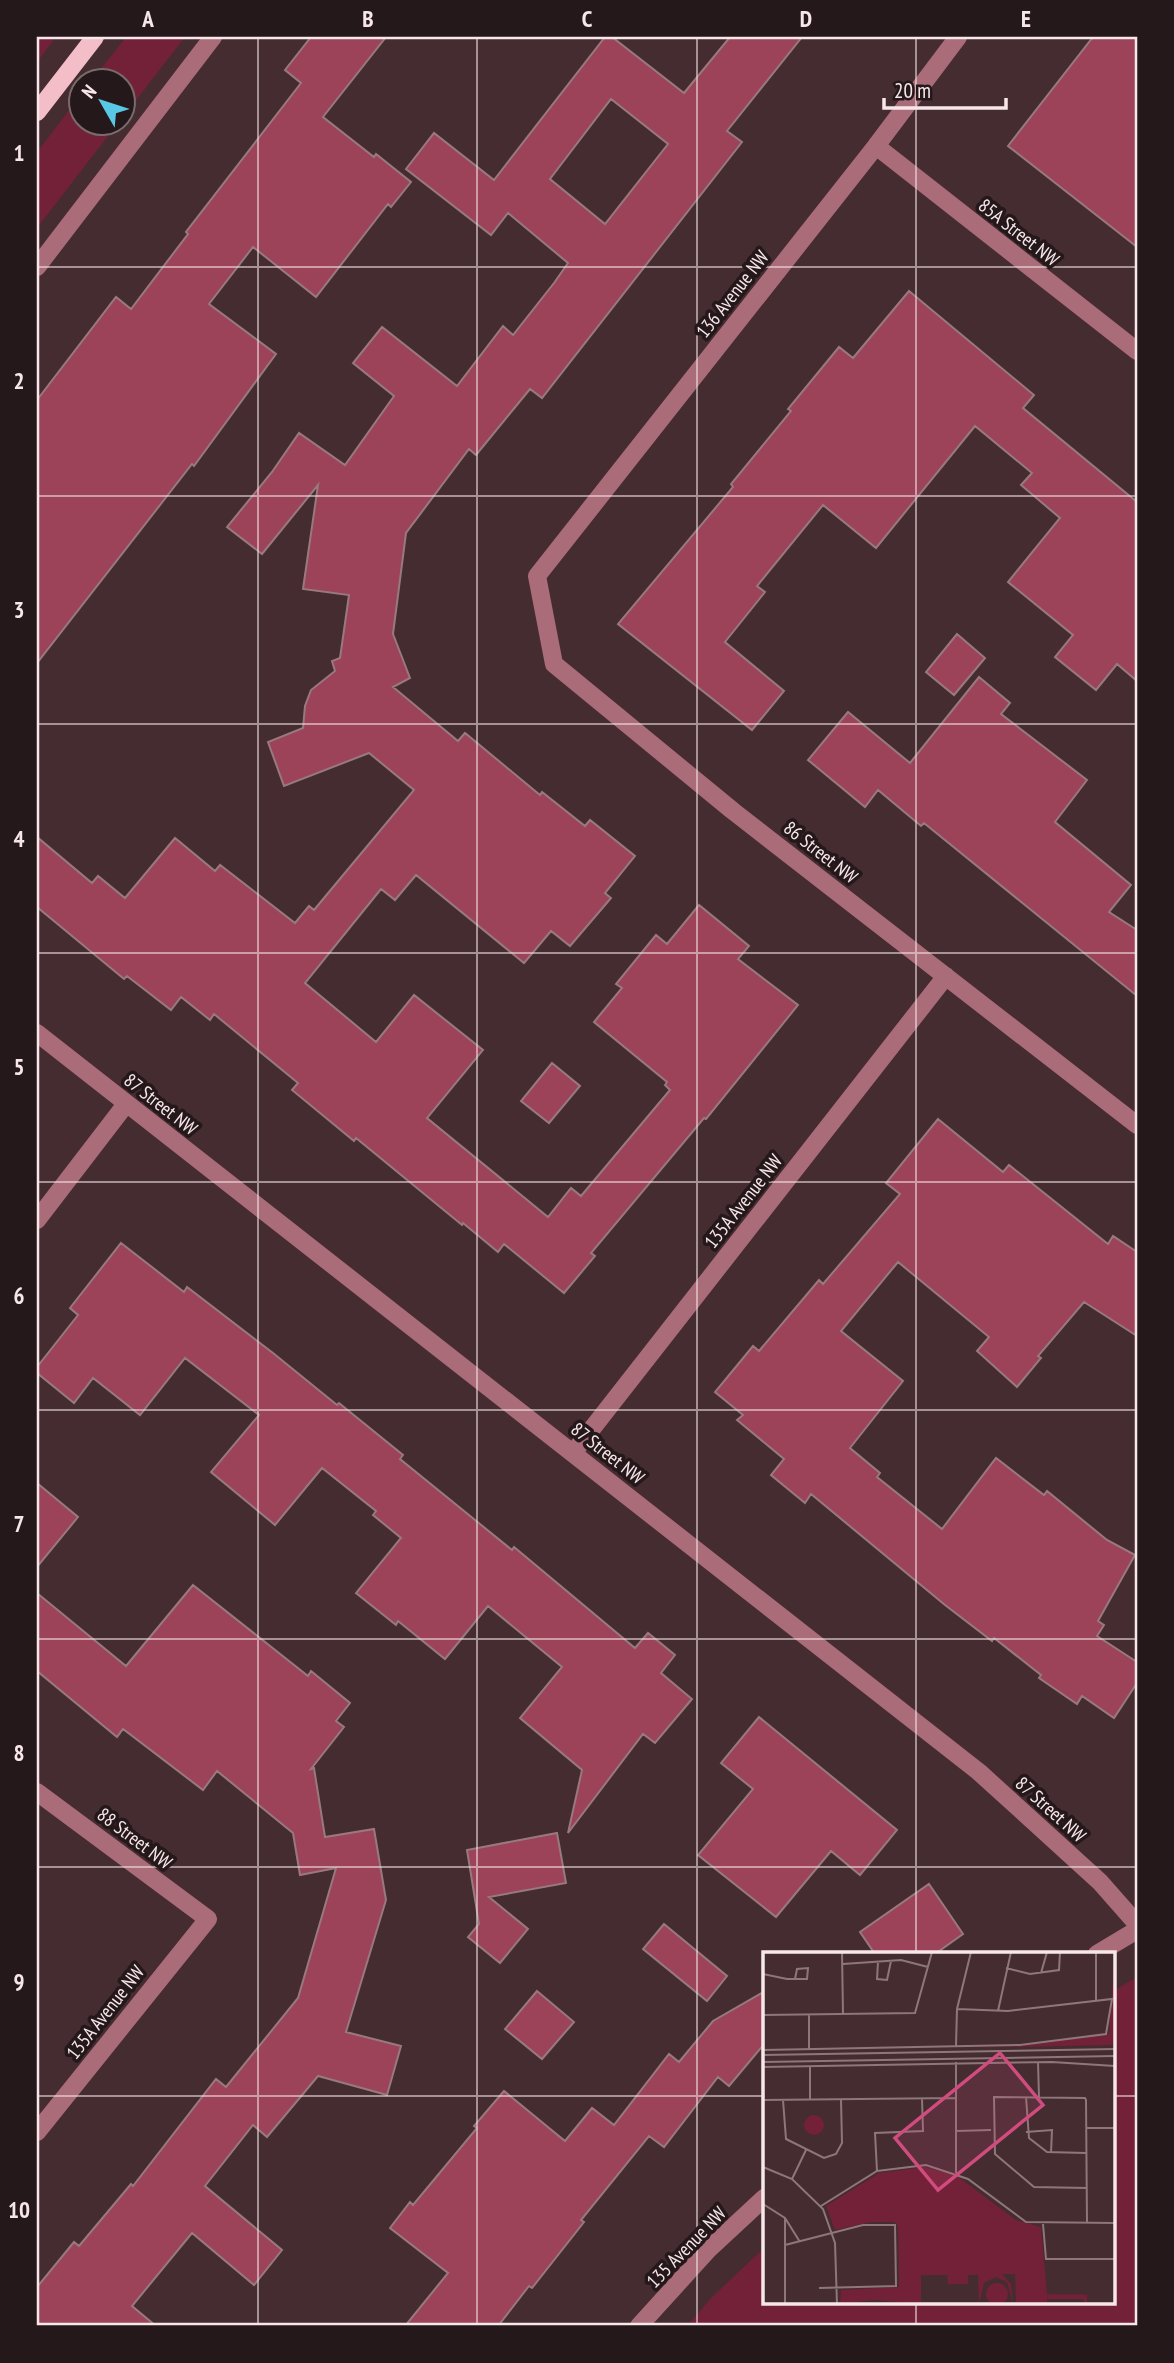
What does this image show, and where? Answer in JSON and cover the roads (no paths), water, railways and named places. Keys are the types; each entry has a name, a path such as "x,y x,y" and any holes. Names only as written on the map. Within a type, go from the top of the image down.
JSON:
{"main road":[{"path":"37,112 95,37"}],"street":[{"path":"37,267 213,37"},
{"name":"136 Avenue NW","path":"537,576 876,146 958,37"},
{"name":"85A Street NW","path":"876,146 1137,351"},
{"name":"86 Street NW","path":"537,576 554,664 733,811 1137,1125"},
{"name":"135A Avenue NW","path":"573,1453 946,976"},
{"name":"87 Street NW","path":"37,1033 979,1772 1100,1882 1137,1924"},
{"path":"37,1220 126,1104"},
{"name":"88 Street NW","path":"37,1792 208,1919"},
{"name":"135A Avenue NW","path":"37,2132 208,1919"},
{"path":"1100,1952 1137,1930"},
{"name":"135 Avenue NW","path":"639,2326 708,2250 763,2200"}]}
